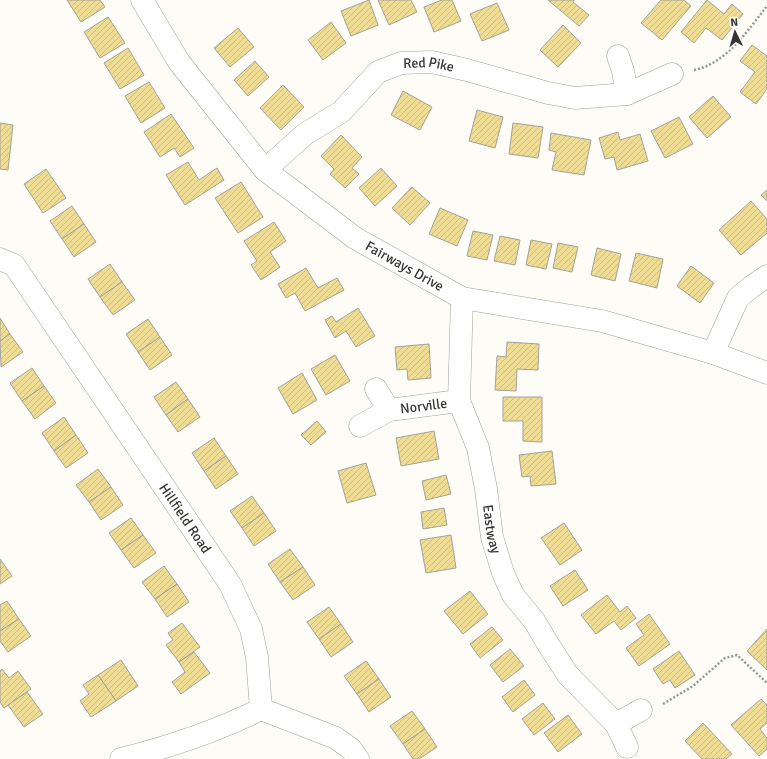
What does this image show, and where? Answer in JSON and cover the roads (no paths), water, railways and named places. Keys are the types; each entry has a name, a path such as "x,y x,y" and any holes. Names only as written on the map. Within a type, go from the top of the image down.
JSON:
{"street":[{"name":"Fairways Drive","path":"142,0 179,62 265,170 355,238 462,298 602,321 713,352 767,373"},
{"path":"618,56 623,71 627,94"},
{"name":"Red Pike","path":"265,170 305,134 341,112 378,72 401,63 432,62 467,70 548,93 575,98 627,94 672,74"},
{"name":"Hillfield Road","path":"0,259 14,265 230,584 251,629 257,657 261,709"},
{"path":"713,352 738,298 767,276"},
{"name":"Eastway","path":"462,298 459,401 478,448 486,489 492,537 503,573 513,596 535,622 568,675 616,724 627,747"},
{"name":"Norville","path":"376,389 389,410"},
{"name":"Norville","path":"360,426 389,410 459,401"},
{"path":"121,759 143,754 198,735 261,709 336,738 350,749 358,759"},
{"path":"616,724 641,710"}]}
